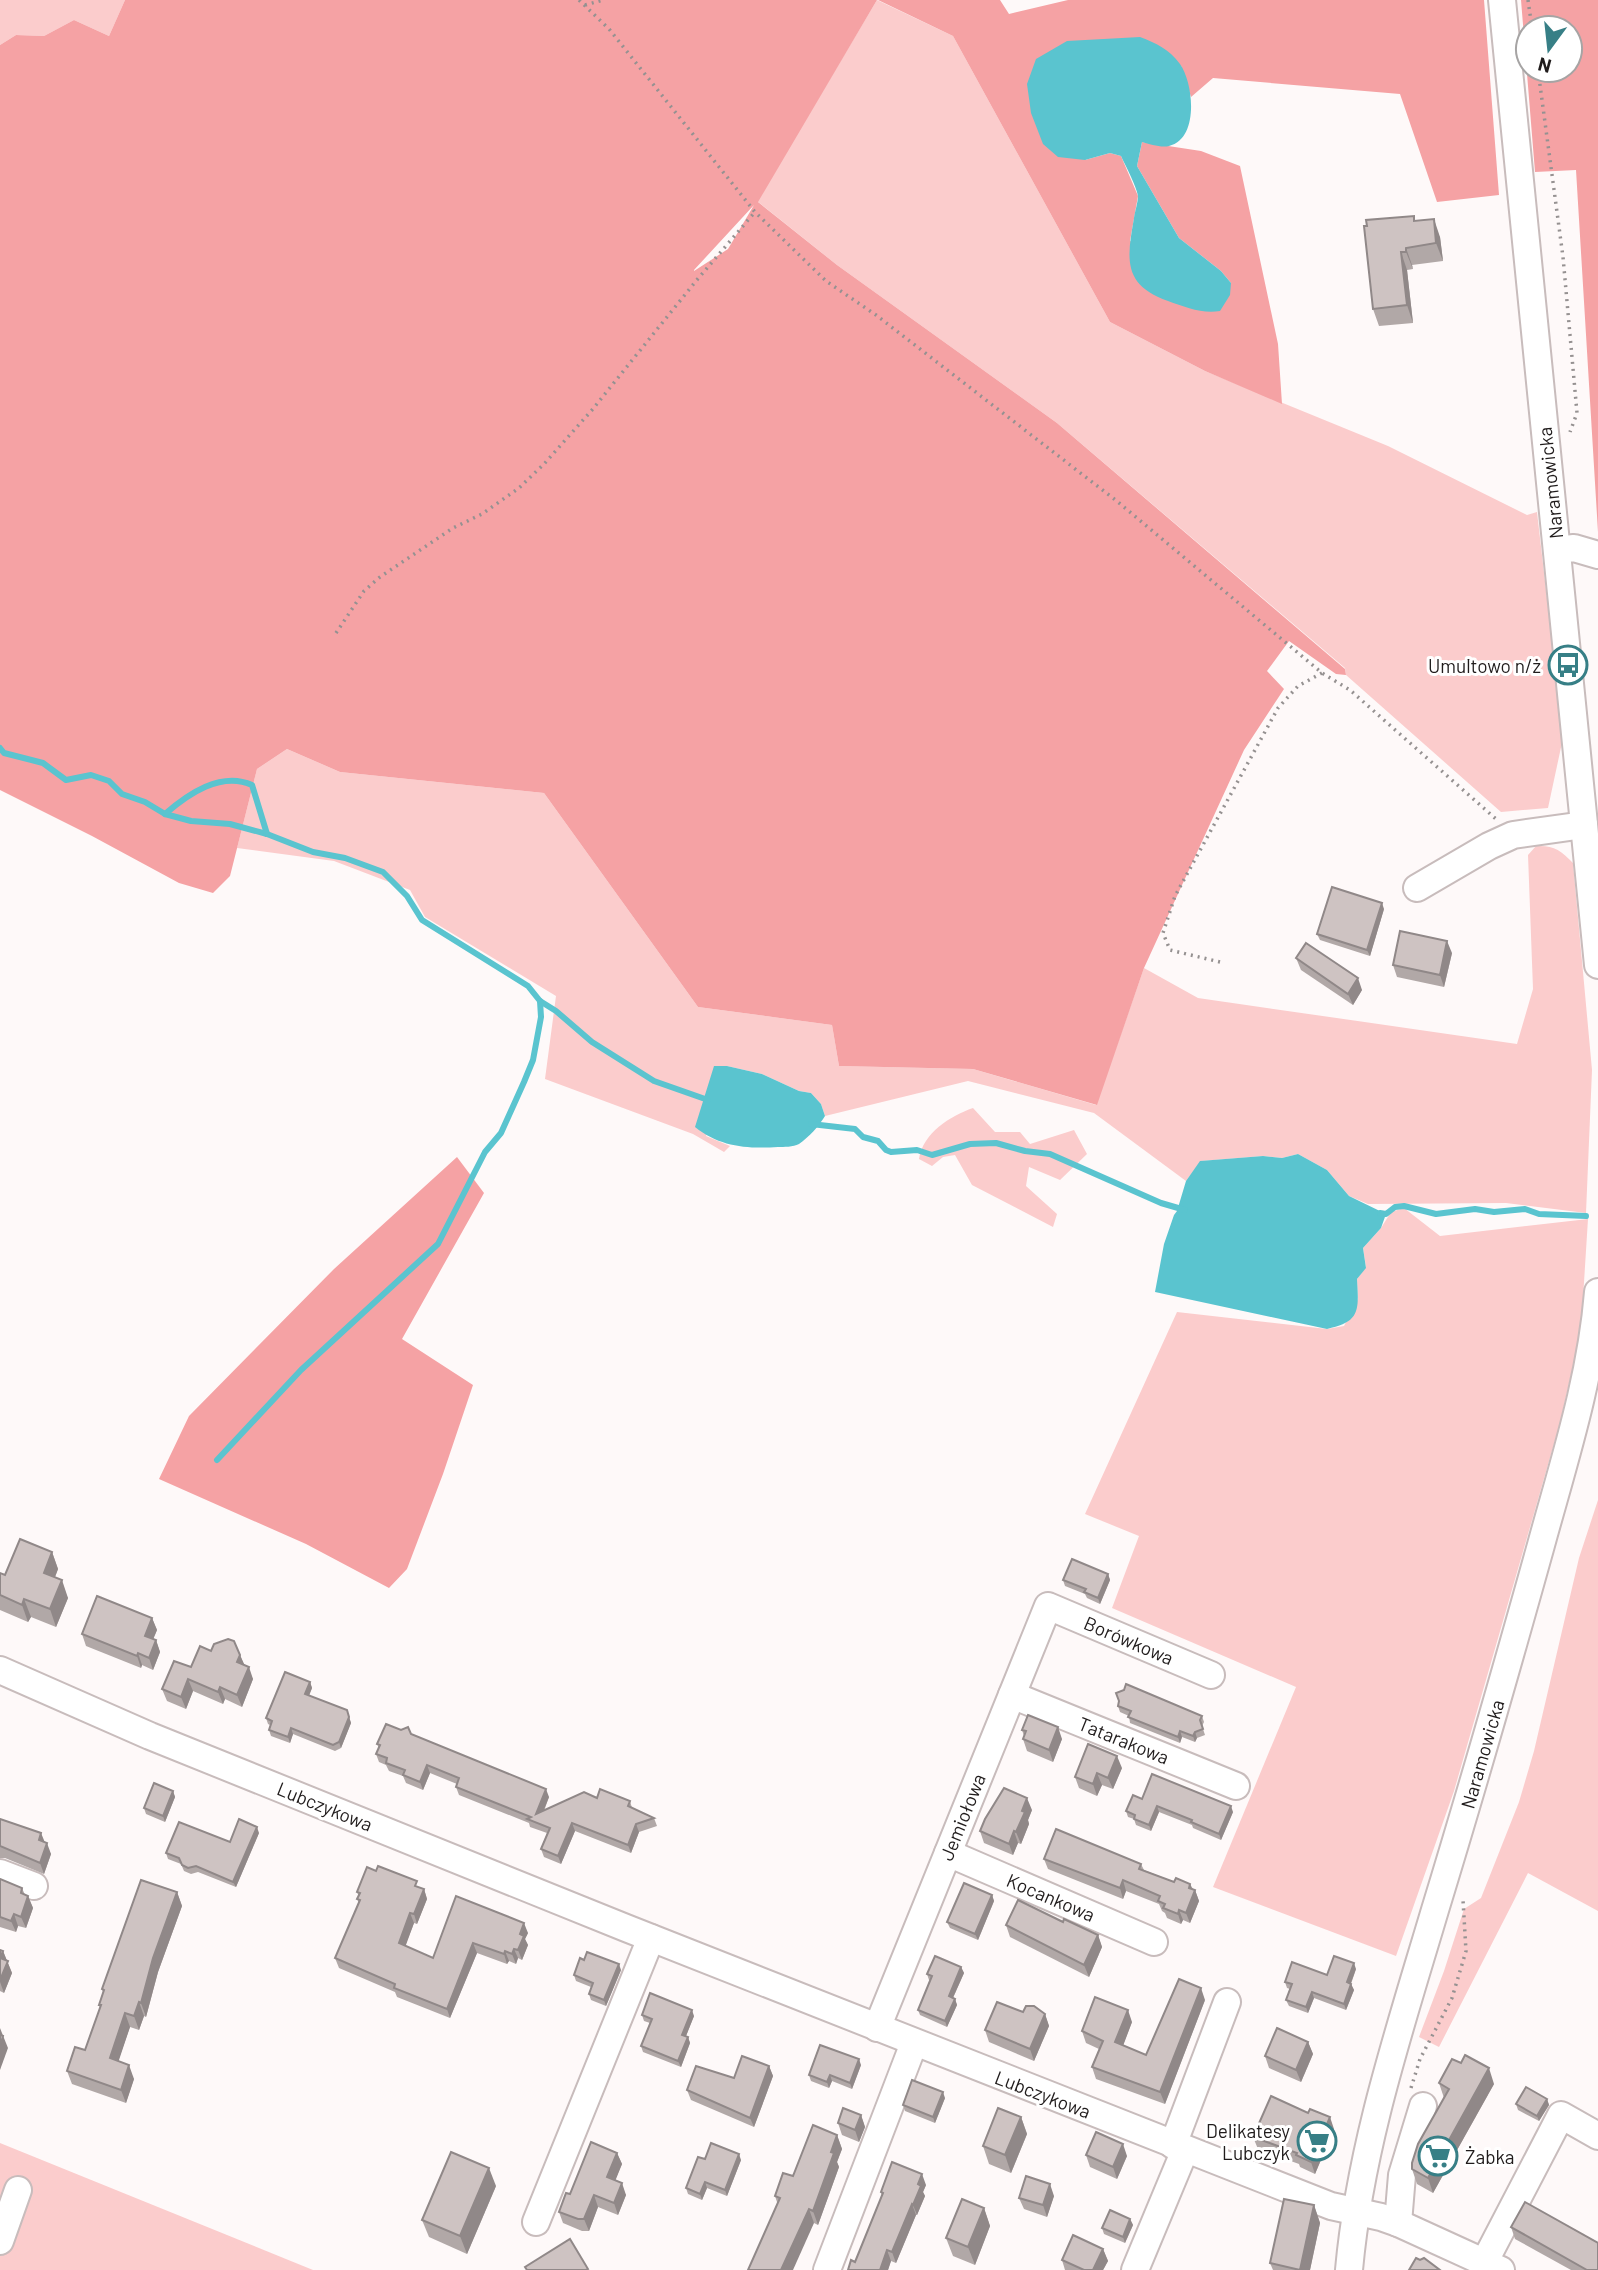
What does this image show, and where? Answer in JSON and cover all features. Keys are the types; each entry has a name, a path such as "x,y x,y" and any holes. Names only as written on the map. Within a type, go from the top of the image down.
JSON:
{"street":[{"name":"Naramowicka","path":"1502,0 1598,965"},
{"path":"1557,550 1574,548 1598,555"},
{"path":"1417,888 1513,835 1584,825"},
{"name":"Naramowicka","path":"1349,2270 1356,2213 1373,2132 1405,2011 1471,1794 1574,1425 1590,1358 1598,1292"},
{"name":"Borówkowa","path":"1048,1606 1211,1675"},
{"name":"Jemiołowa","path":"877,2028 1048,1606"},
{"name":"Lubczykowa","path":"0,1670 150,1736 651,1938 1331,2206 1398,2223 1493,2266"},
{"name":"Tatarakowa","path":"1012,1695 1236,1786"},
{"name":"Kocankowa","path":"948,1853 1154,1942"},
{"path":"0,1872 34,1886"},
{"path":"536,2222 651,1938"},
{"path":"1135,2270 1227,2002"},
{"path":"827,2270 914,2042"},
{"path":"1398,2223 1402,2175 1416,2102"},
{"path":"1493,2266 1561,2115 1598,2136"},
{"path":"0,2241 18,2190"}],"path":[{"path":"579,0 609,29 755,212 826,281 876,315 1118,502 1321,673 1350,690 1513,835"},
{"path":"585,5 603,0"},
{"path":"1540,84 1564,270 1577,413 1569,433"},
{"path":"336,633 364,591 380,577 453,528 482,514 519,488 544,464 592,410 755,212"},
{"path":"1220,962 1170,950 1163,933 1175,896 1278,708 1298,686 1321,673"},
{"path":"1416,2102 1420,2059 1452,1998 1466,1951 1463,1897"}],"shaded area":[{"path":"0,0 125,0 109,36 74,20 44,36 16,35 0,45"},
{"path":"125,0 877,0 758,202 837,265 1057,423 1345,669 1346,675 1336,674 1289,641 1267,671 1284,689 1244,750 1144,968 1097,1105 973,1069 839,1066 832,1025 698,1007 544,793 340,772 287,749 257,769 230,876 213,893 179,883 0,790 0,45 16,35 44,36 74,20 109,36","holes":["754,205 728,249 694,271"]},
{"path":"877,0 953,36 1110,322 1205,371 1388,446 1527,515 1537,512 1563,738 1548,808 1501,812 1346,675 1345,668 1057,423 837,265 757,201"},
{"path":"878,0 1000,0 1009,14 1068,0 1484,0 1499,195 1437,202 1400,94 1213,78 1191,97 1181,66 1085,160 1110,153 1121,156 1138,196 1130,241 1231,283 1221,271 1179,238 1137,166 1142,142 1201,151 1240,166 1278,344 1282,404 1205,371 1110,322 953,36"},
{"path":"1521,0 1598,0 1598,532 1576,170 1535,172 1528,84 1584,84 1584,14 1522,14"},
{"path":"287,749 340,772 544,793 698,1007 832,1025 839,1066 973,1069 1096,1105 1144,968 1198,998 1517,1044 1533,989 1528,855 1536,846 1547,846 1561,852 1573,863 1592,1070 1586,1213 1506,1203 1368,1204 1349,1196 1327,1170 1298,1154 1282,1158 1263,1156 1201,1161 1186,1181 1094,1113 968,1081 825,1116 821,1104 811,1093 799,1091 762,1074 727,1066 706,1136 730,1146 724,1152 693,1134 545,1079 556,996 425,917 410,890 334,861 237,848 257,769"},
{"path":"973,1108 995,1132 1020,1132 1030,1144 1074,1130 1087,1154 1060,1180 1029,1167 1026,1186 1057,1214 1053,1227 972,1185 955,1155 943,1157 932,1166 919,1159 926,1141 939,1127"},
{"path":"457,1157 484,1193 402,1339 473,1385 407,1569 389,1588 306,1544 159,1479 189,1416 334,1269"},
{"path":"1404,1208 1440,1236 1588,1219 1582,1314 1560,1423 1454,1791 1396,1956 1213,1887 1296,1687 1112,1608 1139,1536 1085,1514 1177,1312 1327,1329 1344,1326 1358,1299 1357,1279 1366,1267 1363,1248 1391,1212"},
{"path":"1598,1500 1598,1911 1528,1873 1439,2047 1419,2037 1464,1909 1481,1898 1519,1802 1534,1751 1579,1558"},
{"path":"0,2143 313,2270 0,2270"}],"water":[{"path":"1140,37 1162,47 1180,64 1188,84 1191,110 1185,133 1179,141 1169,146 1142,142 1137,166 1179,238 1221,271 1231,283 1230,295 1220,311 1207,312 1187,308 1142,287 1135,278 1130,258 1138,196 1121,156 1110,153 1085,160 1058,157 1043,144 1031,113 1027,84 1036,59 1067,41"},
{"path":"714,1066 727,1066 762,1074 799,1091 811,1093 821,1104 825,1116 810,1135 794,1146 745,1147 714,1139 695,1127"},
{"path":"1298,1154 1327,1170 1349,1196 1386,1214 1381,1228 1363,1248 1366,1268 1357,1279 1357,1307 1352,1319 1327,1329 1155,1292 1164,1244 1186,1181 1200,1161 1263,1156 1282,1158"}],"building":[{"path":"1414,216 1414,221 1434,219 1436,243 1406,248 1406,252 1401,252 1407,305 1373,309 1364,226 1367,226 1366,220"},
{"path":"1332,887 1382,903 1367,950 1317,934"},
{"path":"1400,931 1447,941 1440,975 1393,965"},
{"path":"1306,943 1358,978 1348,994 1296,958"},
{"path":"20,1539 52,1552 44,1573 62,1580 50,1609 24,1599 22,1605 0,1595 0,1573 5,1575"},
{"path":"1072,1559 1108,1574 1098,1598 1084,1592 1086,1589 1063,1580"},
{"path":"97,1596 152,1618 145,1636 156,1640 149,1658 138,1653 137,1656 82,1634"},
{"path":"228,1639 234,1641 240,1655 237,1662 249,1667 237,1695 220,1687 218,1692 188,1679 181,1697 162,1689 174,1661 191,1667 200,1646 211,1651 214,1644"},
{"path":"285,1672 310,1682 305,1694 347,1710 349,1717 339,1742 333,1745 291,1728 288,1737 269,1730 272,1721 266,1718"},
{"path":"1126,1684 1202,1716 1200,1720 1203,1729 1195,1732 1193,1736 1180,1731 1178,1737 1128,1717 1131,1711 1118,1706 1116,1693 1124,1690"},
{"path":"1028,1715 1058,1727 1049,1750 1023,1739 1026,1731 1022,1730"},
{"path":"386,1724 401,1730 408,1727 411,1734 546,1789 536,1814 584,1792 597,1798 600,1789 630,1801 628,1806 654,1818 636,1824 628,1845 572,1823 558,1856 541,1849 550,1828 527,1819 531,1817 456,1787 459,1778 427,1765 420,1782 403,1775 405,1770 386,1763 387,1758 376,1754 380,1745 377,1744"},
{"path":"1088,1744 1117,1756 1108,1778 1097,1773 1093,1784 1075,1777"},
{"path":"1152,1774 1231,1806 1219,1834 1157,1806 1149,1825 1134,1819 1135,1815 1126,1811 1133,1795 1142,1799"},
{"path":"154,1783 173,1791 163,1816 144,1808"},
{"path":"1004,1788 1027,1798 1022,1811 1025,1812 1009,1844 980,1831"},
{"path":"0,1819 41,1833 39,1840 47,1843 40,1863 0,1846"},
{"path":"239,1819 257,1827 233,1882 196,1866 188,1868 182,1865 179,1858 166,1853 179,1822 230,1842"},
{"path":"1056,1829 1141,1864 1139,1869 1174,1882 1176,1878 1190,1884 1189,1888 1195,1890 1186,1913 1179,1910 1178,1914 1163,1908 1165,1904 1158,1901 1160,1896 1123,1880 1120,1888 1044,1859"},
{"path":"378,1866 417,1881 415,1886 424,1889 414,1914 410,1913 399,1943 433,1958 456,1896 524,1923 520,1934 524,1936 518,1950 514,1949 512,1954 505,1951 504,1954 473,1943 447,2009 394,1988 395,1984 335,1958 360,1900 357,1899 360,1893 357,1892 367,1867 376,1871"},
{"path":"0,1879 22,1888 21,1893 28,1896 21,1917 14,1914 11,1921 0,1917"},
{"path":"141,1880 177,1892 153,1958 141,2003 139,2002 134,2016 125,2013 110,2058 129,2065 121,2090 67,2071 75,2047 85,2050 101,2005 102,1989"},
{"path":"964,1883 992,1895 975,1934 947,1922"},
{"path":"1018,1900 1063,1922 1064,1919 1098,1935 1084,1965 1006,1925"},
{"path":"587,1952 619,1964 604,2000 589,1994 593,1983 574,1975 580,1958 584,1960"},
{"path":"935,1956 961,1967 949,1996 955,1999 945,2021 918,2010 932,1976 927,1974"},
{"path":"1334,1956 1354,1963 1347,1982 1351,1984 1344,2004 1312,1992 1306,2007 1286,2000 1292,1984 1285,1982 1292,1962 1327,1975"},
{"path":"0,1958 8,1961 0,1980"},
{"path":"1179,1979 1201,1988 1160,2092 1092,2067 1103,2041 1082,2031 1095,1997 1128,2010 1115,2042 1146,2055"},
{"path":"650,1993 692,2010 682,2035 688,2037 678,2061 641,2046 652,2019 642,2015"},
{"path":"997,2002 1023,2012 1026,2006 1034,2006 1045,2014 1030,2049 985,2030"},
{"path":"1277,2028 1308,2042 1296,2070 1265,2056"},
{"path":"820,2045 859,2059 850,2083 830,2075 827,2082 809,2075"},
{"path":"1465,2055 1489,2068 1428,2178 1412,2169 1412,2163 1418,2144 1449,2089 1439,2083 1452,2059 1461,2063"},
{"path":"742,2056 769,2066 750,2118 687,2090 696,2066 734,2078"},
{"path":"912,2080 943,2092 933,2117 903,2105"},
{"path":"1526,2087 1547,2099 1537,2116 1516,2104"},
{"path":"1271,2096 1308,2113 1310,2109 1330,2117 1311,2162 1296,2155 1297,2153 1253,2137"},
{"path":"843,2108 861,2115 855,2130 838,2123"},
{"path":"998,2108 1021,2117 1005,2155 983,2146"},
{"path":"813,2125 837,2135 831,2152 834,2153 813,2211 809,2209 781,2270 748,2270 780,2198 775,2196 783,2173 793,2176"},
{"path":"1096,2132 1123,2144 1113,2167 1086,2155"},
{"path":"591,2142 617,2153 607,2177 622,2183 614,2203 594,2195 584,2219 578,2219 559,2212 566,2193 570,2194"},
{"path":"711,2143 739,2154 725,2190 705,2182 700,2194 686,2188 698,2157 705,2159"},
{"path":"451,2152 489,2168 460,2236 422,2220"},
{"path":"892,2162 922,2174 918,2184 921,2186 892,2252 887,2250 880,2270 848,2270 851,2260 855,2262 883,2193 881,2192"},
{"path":"1026,2176 1050,2184 1043,2205 1019,2198"},
{"path":"962,2199 984,2208 968,2247 946,2238"},
{"path":"1284,2199 1314,2205 1300,2270 1270,2263"},
{"path":"1525,2202 1598,2243 1598,2270 1587,2270 1511,2227"},
{"path":"1110,2210 1130,2219 1123,2237 1102,2228"},
{"path":"1073,2235 1103,2249 1093,2270 1084,2270 1062,2260"},
{"path":"570,2239 588,2269 527,2270 525,2267"},
{"path":"1416,2258 1424,2258 1440,2270 1409,2270"}],"waterway":[{"path":"0,748 4,753 43,763 66,780 91,775 109,781 122,794 145,802 165,814 191,821 230,824 383,872 407,896 422,920 528,986 540,1001 592,1042 654,1081 708,1100"},
{"path":"165,814 194,792 217,783 240,781 252,785 267,834"},
{"path":"217,1460 301,1370 438,1244 485,1152 501,1133 524,1082 533,1060 541,1017 540,1001"},
{"path":"811,1124 855,1129 863,1137 878,1141 891,1152 917,1150 932,1155 970,1144 996,1143 1050,1154 1161,1203 1185,1210"},
{"path":"1380,1213 1386,1214 1395,1207 1404,1206 1436,1214 1475,1209 1494,1212 1525,1209 1539,1214 1586,1216"}],"place":[{"name":"Umultowo n/ż","path":"1568,665"},
{"name":"Delikatesy Lubczyk","path":"1317,2141"},
{"name":"Żabka","path":"1438,2156"}]}
